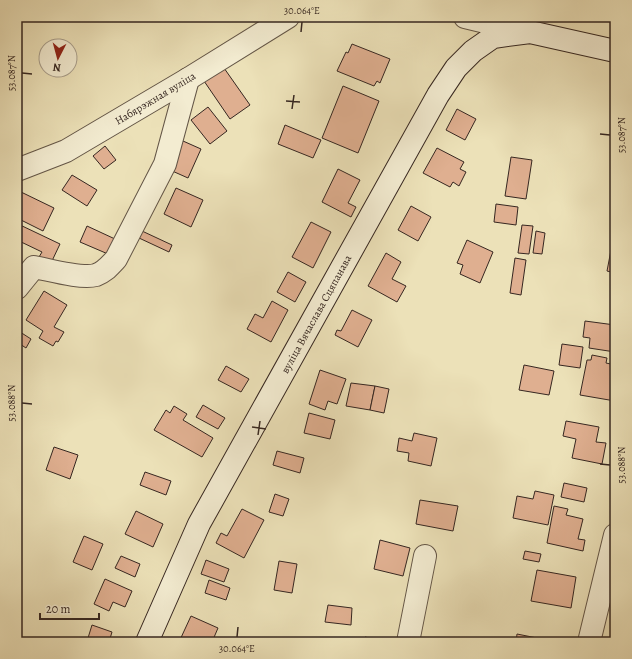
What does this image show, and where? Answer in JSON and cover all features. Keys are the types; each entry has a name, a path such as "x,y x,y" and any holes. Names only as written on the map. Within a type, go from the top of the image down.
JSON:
{"street":[{"name":"Набярэжная вуліца","path":"17,170 66,151 188,79 288,17"},
{"path":"466,17 615,51"},
{"name":"вуліца Вячаслава Сцяпанава","path":"147,642 199,524 438,95 456,68 473,51 493,37 530,32"},
{"path":"17,288 34,267 68,274 90,276 97,275 104,271 116,259 165,164 188,79"},
{"path":"589,642 615,535"},
{"path":"408,642 425,556"}],"path":[{"path":"17,24 26,17"}],"building":[{"path":"352,44 390,59 380,83 377,81 374,86 337,71 346,52 348,53"},
{"path":"224,68 250,105 230,119 204,81"},
{"path":"343,86 379,101 358,153 322,138"},
{"path":"208,107 227,131 210,144 191,120"},
{"path":"457,109 476,119 465,140 446,130"},
{"path":"285,125 321,140 313,158 278,144"},
{"path":"183,141 201,149 188,178 170,170"},
{"path":"105,146 116,160 104,169 93,156"},
{"path":"437,148 464,162 460,169 466,172 459,186 453,182 450,187 423,173"},
{"path":"511,157 532,160 526,199 505,196"},
{"path":"338,169 360,180 348,203 356,207 351,217 322,202"},
{"path":"72,175 97,190 87,206 62,190"},
{"path":"176,188 203,200 191,227 164,214"},
{"path":"21,192 54,208 43,231 17,218 17,199"},
{"path":"496,204 518,207 516,225 494,222"},
{"path":"411,206 431,217 418,241 398,230"},
{"path":"311,222 331,232 313,268 292,257"},
{"path":"18,224 60,244 51,263 39,257 42,252 17,240"},
{"path":"522,225 533,226 529,254 518,253"},
{"path":"87,226 115,239 108,254 80,242"},
{"path":"142,231 172,245 169,252 139,238"},
{"path":"536,231 545,233 542,254 533,253"},
{"path":"467,240 493,252 480,283 460,274 463,265 457,263"},
{"path":"612,245 615,246 615,273 607,271"},
{"path":"386,253 401,262 392,279 406,286 397,302 368,286"},
{"path":"515,258 526,260 521,295 510,293"},
{"path":"288,272 306,282 295,302 277,292"},
{"path":"44,291 67,305 54,327 64,332 58,342 56,341 53,346 39,338 43,331 26,320"},
{"path":"272,301 288,310 271,342 247,329 255,314 263,318"},
{"path":"352,310 372,320 358,347 335,335 337,330 341,331"},
{"path":"585,321 615,325 615,352 589,348 590,338 583,337"},
{"path":"17,330 31,339 26,348 17,342"},
{"path":"562,344 583,347 580,368 559,365"},
{"path":"592,355 607,358 606,363 615,365 615,401 580,395 587,360 591,360"},
{"path":"524,365 554,371 549,395 519,390"},
{"path":"226,366 249,379 241,392 218,380"},
{"path":"320,370 346,379 337,404 328,401 325,410 309,404"},
{"path":"351,383 375,386 370,410 346,406"},
{"path":"375,386 389,389 384,413 370,410"},
{"path":"203,405 225,418 218,429 196,417"},
{"path":"174,406 187,414 183,420 213,438 202,457 154,430 166,410 170,413"},
{"path":"309,413 335,420 330,439 304,433"},
{"path":"566,421 599,427 596,442 606,443 602,464 572,458 576,439 563,436"},
{"path":"414,433 437,438 431,466 408,461 409,453 397,451 399,438 412,441"},
{"path":"54,447 78,455 70,479 46,470"},
{"path":"277,451 304,458 300,473 273,465"},
{"path":"145,472 171,481 166,495 140,485"},
{"path":"564,483 587,488 584,502 561,497"},
{"path":"535,491 554,495 548,525 513,518 517,496 533,499"},
{"path":"275,494 289,499 283,516 269,512"},
{"path":"420,500 458,506 453,531 416,524"},
{"path":"554,506 568,509 566,515 583,519 578,539 585,540 583,551 547,543"},
{"path":"242,509 264,520 244,558 216,543 221,533 227,536"},
{"path":"136,511 163,524 153,547 125,534"},
{"path":"84,536 103,544 92,570 73,562"},
{"path":"380,540 410,548 403,576 374,569"},
{"path":"525,551 541,554 539,562 523,559"},
{"path":"121,556 140,564 135,577 115,568"},
{"path":"206,560 229,569 224,582 201,574"},
{"path":"279,561 297,564 292,593 274,590"},
{"path":"537,570 576,577 571,608 531,601"},
{"path":"105,579 132,591 125,607 113,602 109,611 94,604"},
{"path":"209,580 230,588 226,600 205,593"},
{"path":"328,605 352,608 351,625 325,622"},
{"path":"191,616 218,628 212,642 179,642"},
{"path":"92,625 112,632 109,642 102,642 88,638"},
{"path":"517,634 547,640 547,642 516,642"},
{"path":"365,637 387,642 363,642"}]}
